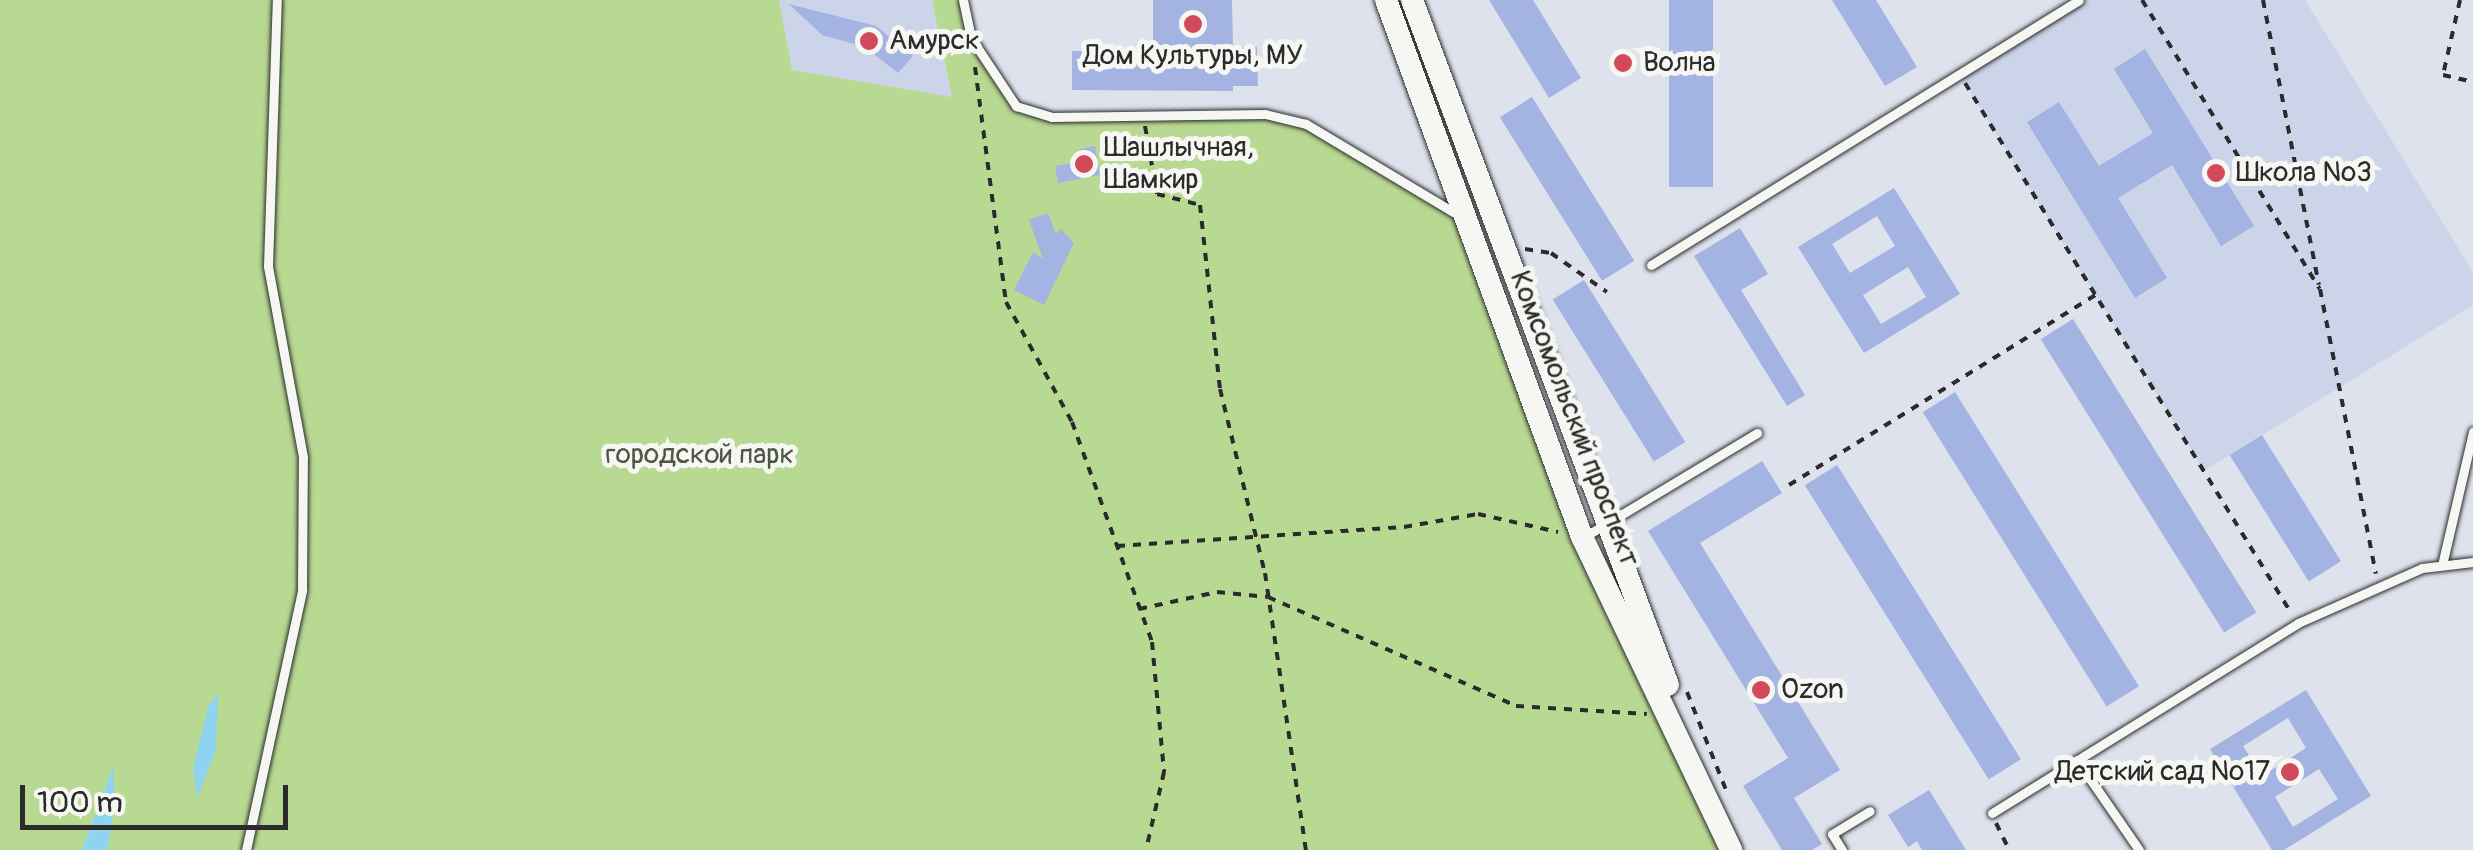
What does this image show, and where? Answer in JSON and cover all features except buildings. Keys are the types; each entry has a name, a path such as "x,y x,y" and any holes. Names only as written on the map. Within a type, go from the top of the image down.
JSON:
{"street":[{"name":"Комсомольский проспект","path":"1386,0 1467,221 1667,716 1733,850"},
{"name":"Комсомольский проспект","path":"1412,0 1593,532 1733,850"}],"lane":[{"path":"246,850 302,590 304,456 268,266 277,0"},
{"path":"963,0 971,38 1016,106 1052,117 1266,114 1306,124 1467,221"},
{"path":"1651,265 2079,0"},
{"path":"2442,565 2473,432"},
{"path":"1593,532 1757,433"},
{"path":"1992,813 2298,624 2378,583 2442,565 2473,562"},
{"path":"2076,760 2139,850"},
{"path":"1842,850 1832,834 1870,811"}],"path":[{"path":"2142,0 2320,289"},
{"path":"2263,0 2378,583"},
{"path":"2460,0 2443,75 2473,82"},
{"path":"971,38 1006,302 1072,422 1152,642 1164,772 1146,850"},
{"path":"1960,74 2298,624"},
{"path":"1143,116 1157,194 1200,205 1220,389 1268,597 1306,850"},
{"path":"1518,248 1551,253 1607,292"},
{"path":"1789,485 2096,295"},
{"path":"1117,546 1256,538 1478,514 1593,532"},
{"path":"1139,609 1217,592 1268,597 1516,706 1667,716"},
{"path":"1992,813 2009,850"}],"shaded area":[{"path":"779,0 932,0 952,97 791,70"},
{"name":"Школа №3","path":"2079,0 2305,0 2473,272 2473,305 2204,471 1959,74"}],"green space":[{"name":"городской парк","path":"0,0 779,0 792,70 952,97 932,0 963,0 971,38 1016,106 1052,117 1265,114 1306,124 1467,221 1582,537 1731,850 107,850 115,804 112,770 82,850 0,850"}],"water":[{"path":"218,692 216,750 197,798 193,768 208,707"},
{"path":"113,767 115,804 107,850 82,850"}],"place":[{"name":"Дом Культуры, МУ","path":"1193,24"},
{"name":"Амурск","path":"869,41"},
{"name":"Волна","path":"1623,63"},
{"name":"Шашлычная, Шамкир","path":"1084,164"},
{"name":"Школа №3","path":"2216,173"},
{"name":"Ozon","path":"1761,690"},
{"name":"Детский сад №17","path":"2290,772"}]}
